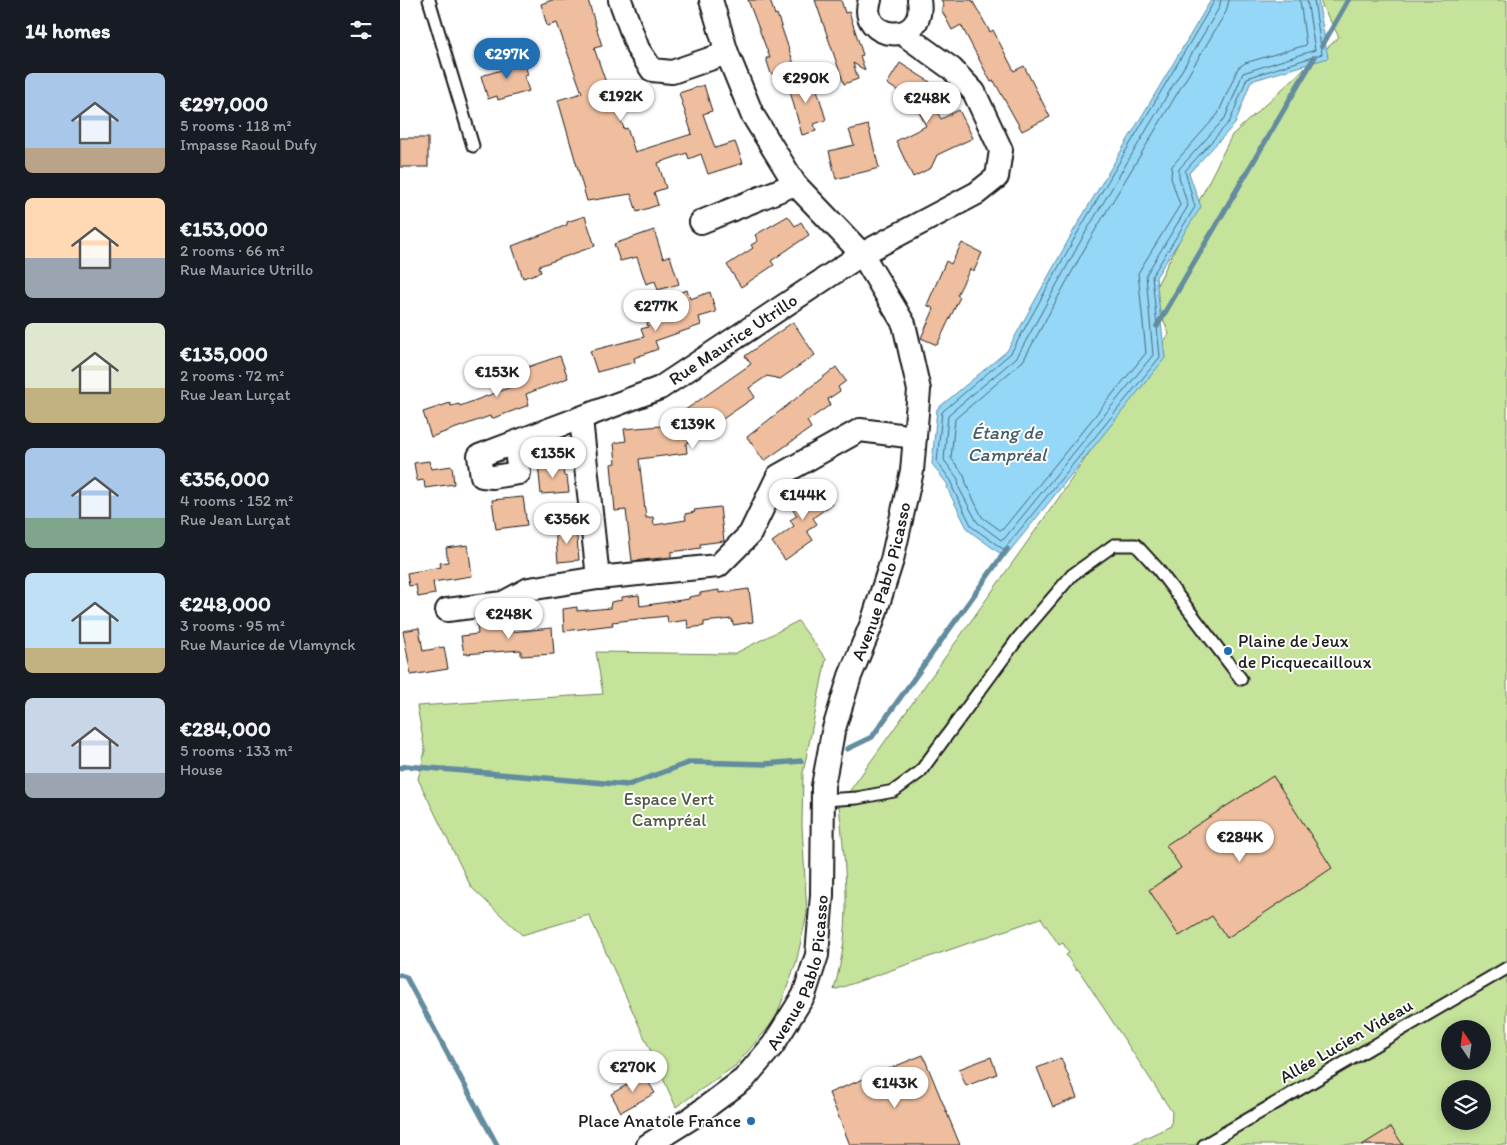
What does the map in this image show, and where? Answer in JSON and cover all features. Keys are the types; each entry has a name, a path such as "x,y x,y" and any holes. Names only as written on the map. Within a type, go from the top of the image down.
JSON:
{"street":[{"path":"620,0 638,49 652,70 672,72 727,53"},
{"name":"Avenue Pablo Picasso","path":"648,1145 693,1117 744,1079 773,1046 804,995 818,945 822,895 823,786 833,732 850,676 872,624 892,560 912,471 919,390 904,324 862,254 795,184 752,114 727,53 711,0"},
{"path":"870,0 868,13 877,28 893,34 902,33 915,23 919,16 919,0"},
{"name":"Rue Maurice Utrillo","path":"514,443 660,388 862,254 977,193 997,177 1001,150 974,92 952,69 902,33"},
{"path":"701,222 795,184"},
{"path":"581,419 598,578"},
{"path":"447,610 502,603 530,589 598,578 718,566 750,534 778,476 860,430 915,436"}],"lane":[{"path":"429,0 473,146"},
{"path":"823,800 857,798 894,791 920,772 1019,637 1072,575 1114,545 1136,546 1157,568 1241,679"},
{"name":"Allée Lucien Videau","path":"1204,1145 1507,968"}],"green space":[{"name":"Plaine de Jeux de Picquecailloux","path":"1321,0 1507,0 1507,1145 1130,1145 1171,1126 1172,1112 1078,969 1076,970 1066,955 1069,953 1063,943 1059,945 1041,918 834,990 843,947 846,907 839,806 1060,496 1169,334 1153,293 1232,135 1339,37 1321,4"},
{"name":"Espace Vert Campréal","path":"798,621 826,659 803,773 802,826 807,914 796,963 775,1020 735,1066 676,1107 589,915 522,935 471,887 418,779 425,751 417,706 603,694 596,652 734,654"}],"water":[{"name":"Étang de Campréal","path":"1211,0 1318,0 1328,58 1251,81 1235,124 1189,173 1201,207 1156,277 1165,358 1005,557 968,530 947,488 948,485 932,464 937,409 1007,351 1074,230"}],"building":[{"path":"552,0 588,0 602,46 594,48 612,100 614,100 624,129 627,128 635,152 692,134 679,93 704,85 712,111 703,114 715,148 735,142 743,163 708,174 701,154 689,159 687,153 658,163 666,188 654,192 658,205 637,212 631,194 587,201 558,100 582,93 557,23 547,26 541,4"},
{"path":"748,0 770,0 775,15 777,14 795,67 771,74 766,58 770,58"},
{"path":"815,0 841,0 845,13 849,12 863,55 860,56 865,70 853,63 858,79 844,84"},
{"path":"941,0 972,0 990,32 993,30 1014,71 1024,66 1050,117 1022,131 994,81 991,82 961,25 952,30 941,9 944,7"},
{"path":"522,54 528,75 524,76 529,91 498,100 497,96 488,99 481,76 508,68 505,59"},
{"path":"900,63 930,82 925,90 941,119 959,110 973,138 937,155 931,168 913,177 896,141 926,126 913,100 887,84"},
{"path":"807,74 811,88 816,86 826,120 814,124 816,131 802,135 787,80"},
{"path":"868,125 879,168 836,179 829,151 854,145 849,130"},
{"path":"400,138 428,138 428,167 400,167"},
{"path":"585,216 595,246 539,266 541,272 523,278 512,246"},
{"path":"788,216 795,226 801,222 809,235 771,261 774,265 741,287 727,265 753,248 751,245 758,241 755,235"},
{"path":"654,230 663,258 670,256 679,284 658,290 655,281 646,284 637,257 620,261 614,244"},
{"path":"962,243 982,253 974,271 970,269 957,295 960,297 937,345 921,338 934,309 927,305 946,261 951,264"},
{"path":"687,290 690,299 710,292 716,312 699,317 701,325 655,341 658,349 634,358 635,362 597,372 590,351 644,337 641,329 648,327 647,323 678,313 673,295"},
{"path":"793,322 815,355 780,379 767,376 749,388 755,397 686,444 687,453 639,459 646,518 653,517 654,525 686,520 685,514 695,512 694,510 720,507 724,541 700,544 701,548 671,552 671,557 632,561 626,510 615,511 611,464 616,463 614,443 626,441 624,429 674,425 671,420 751,364 745,356"},
{"path":"560,356 568,378 526,394 529,405 491,419 490,416 431,437 423,412 450,403 451,406 459,404 460,406 514,386 510,373"},
{"path":"836,367 846,381 838,387 840,391 828,399 830,405 807,421 811,428 764,461 747,437"},
{"path":"429,461 431,469 452,466 454,484 425,488 424,480 417,481 414,463"},
{"path":"562,463 564,476 567,477 569,492 541,494 538,464"},
{"path":"816,480 832,504 813,518 817,524 807,531 813,540 785,560 772,542 794,526 790,520 797,516 792,508 807,494 804,489"},
{"path":"523,497 527,525 496,529 492,500"},
{"path":"576,528 579,560 558,562 555,529"},
{"path":"468,545 472,576 433,582 435,594 418,597 416,585 409,586 407,573 441,567 440,563 448,562 446,548"},
{"path":"749,589 753,622 733,625 732,619 704,622 704,626 688,628 687,620 668,623 667,616 612,622 613,625 564,631 563,609 577,607 577,611 610,608 611,602 622,600 622,597 639,595 640,606 689,599 689,597 700,595 700,593 719,590 719,593"},
{"path":"498,621 499,625 509,624 510,632 552,628 554,654 521,656 521,650 464,654 461,636 478,634 477,624"},
{"path":"419,628 423,651 444,647 448,669 411,675 403,631"},
{"path":"1273,776 1332,868 1227,938 1212,916 1179,936 1149,890 1181,868 1166,845"},
{"path":"923,1055 960,1145 850,1145 829,1093"},
{"path":"991,1057 997,1074 966,1086 959,1069"},
{"path":"1061,1058 1077,1098 1053,1107 1037,1068"},
{"path":"644,1075 655,1093 621,1112 611,1094"},
{"path":"1391,1127 1403,1145 1362,1145"}],"waterway":[{"path":"1322,46 1348,0"},
{"path":"1157,326 1314,58"},
{"path":"847,749 872,737 1007,549"},
{"path":"400,768 406,766 628,785 691,762 765,764 801,761"},
{"path":"400,975 406,977 497,1145"}],"place":[{"name":"Plaine de Jeux de Picquecailloux","path":"1228,651"},
{"name":"Place Anatole France","path":"751,1121"}]}
